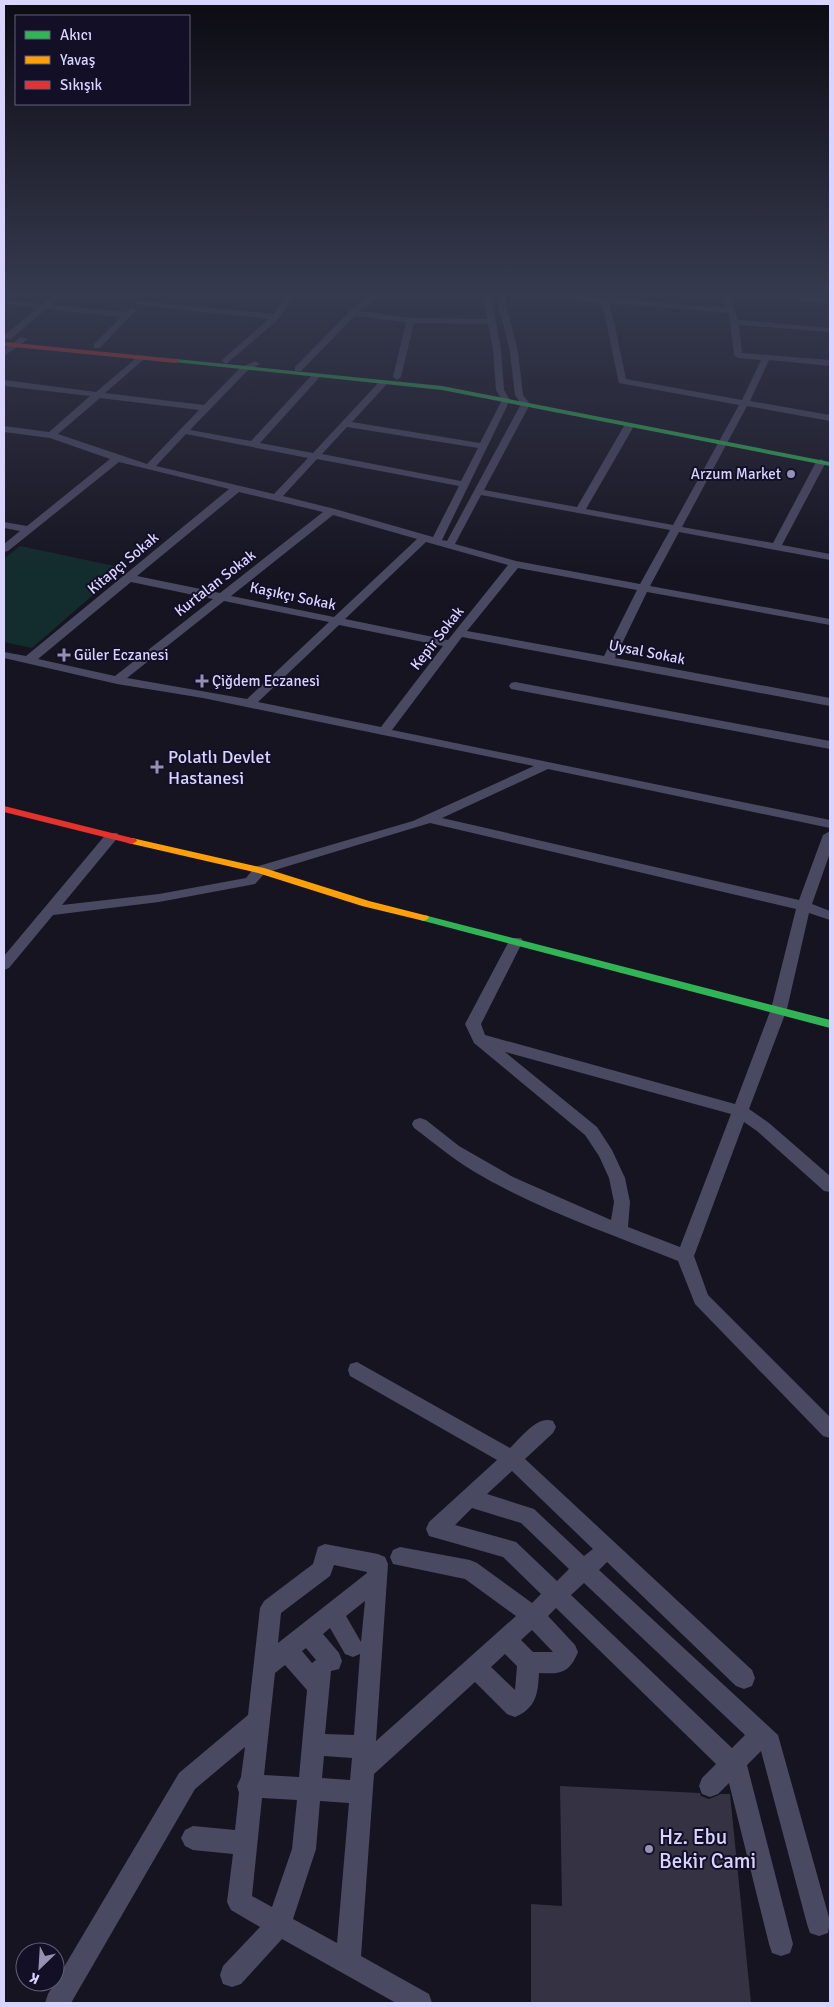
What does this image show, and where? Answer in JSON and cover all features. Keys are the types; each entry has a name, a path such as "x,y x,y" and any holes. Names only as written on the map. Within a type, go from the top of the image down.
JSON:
{"street":[{"path":"53,389 206,408"},
{"path":"51,436 105,389"},
{"path":"149,467 225,389"},
{"path":"253,445 304,389"},
{"path":"278,497 347,424 377,389"},
{"path":"448,389 503,395 629,426 725,438"},
{"path":"489,389 503,395"},
{"path":"436,542 484,446 503,395 502,389"},
{"path":"449,546 479,492 522,400 520,389"},
{"path":"663,389 830,418"},
{"path":"608,660 643,588 751,389"},
{"path":"522,400 725,438 827,460 776,547"},
{"path":"347,424 484,446"},
{"path":"580,511 629,426"},
{"path":"4,440 9,430 51,436 149,467 331,511 515,564 830,622"},
{"path":"183,431 464,484"},
{"path":"4,549 117,458"},
{"name":"Kitapçı Sokak","path":"28,661 237,488"},
{"path":"479,492 830,557"},
{"name":"Kurtalan Sokak","path":"117,680 331,511"},
{"path":"4,525 28,529"},
{"path":"250,703 424,538"},
{"name":"Kepir Sokak","path":"385,731 450,644 515,564"},
{"name":"Kaşıkçı Sokak","path":"129,578 450,644"},
{"name":"Uysal Sokak","path":"459,633 830,702"},
{"path":"4,655 117,680 250,703 830,824"},
{"path":"516,686 830,745"},
{"path":"50,912 159,898 250,881 260,870 418,824 547,765"},
{"path":"4,809 260,870 366,904 779,1009 830,1024"},
{"path":"429,819 804,906 830,916"},
{"path":"830,835 804,906 779,1009 685,1256 701,1299 830,1430"},
{"path":"4,965 112,836"},
{"path":"516,941 474,1024 480,1039 591,1131 606,1154 618,1178 622,1202 619,1230"},
{"path":"480,1039 740,1111 763,1127 830,1186"},
{"path":"420,1124 452,1150 506,1181 619,1230 685,1256"},
{"path":"357,1370 512,1459 744,1678"},
{"path":"546,1427 436,1529 509,1548 737,1768 781,1944"},
{"path":"469,1498 527,1516 770,1743 819,1924"},
{"path":"363,1758 476,1667 607,1549"},
{"path":"348,1963 378,1564 324,1554 323,1569 271,1608 250,1786 239,1902 279,1924 348,1963 420,2003"},
{"path":"400,1557 470,1570 533,1616 567,1652 558,1663 528,1662 506,1640"},
{"path":"264,1668 377,1578"},
{"path":"333,1613 353,1647"},
{"path":"232,1975 279,1924 304,1850 313,1744 323,1672 308,1633"},
{"path":"286,1650 323,1672"},
{"path":"476,1667 515,1706 527,1693 528,1662"},
{"path":"57,2003 187,1781 258,1721"},
{"path":"710,1786 761,1735"},
{"path":"313,1744 363,1758"},
{"path":"250,1786 361,1792"},
{"path":"193,1838 245,1843"}],"green space":[{"path":"20,546 124,568 32,648 4,642 4,559"}],"building":[{"name":"Hz. Ebu Bekir Cami","path":"560,1786 700,1793 701,1796 709,1799 721,1794 730,1794 751,2003 531,2003 531,1904 562,1906"}],"traffic: fast":[{"path":"445,389 830,464"},
{"path":"424,918 830,1024"}],"traffic: slow":[{"path":"132,841 260,870 366,904 424,918"}],"traffic: jam":[{"path":"4,809 132,841"}],"place":[{"name":"Arzum Market","path":"791,474"},
{"name":"Güler Eczanesi","path":"64,655"},
{"name":"Çiğdem Eczanesi","path":"202,681"},
{"name":"Polatlı Devlet Hastanesi","path":"157,767"},
{"name":"Hz. Ebu Bekir Cami","path":"649,1849"}]}
